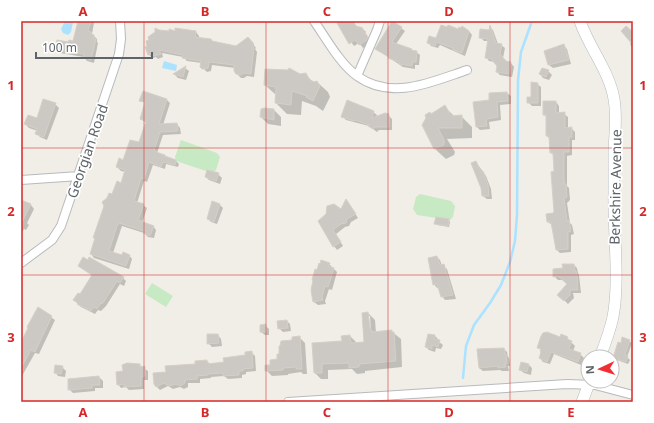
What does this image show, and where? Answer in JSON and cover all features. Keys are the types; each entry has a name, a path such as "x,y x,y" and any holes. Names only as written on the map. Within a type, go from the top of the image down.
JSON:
{"street":[{"name":"Georgian Road","path":"21,263 52,240 61,226 119,54 121,39 120,21"},
{"path":"314,21 343,62 357,76 377,86 407,89 467,70"},
{"path":"357,76 380,21"},
{"name":"Berkshire Avenue","path":"580,21 607,76 614,98 616,123 614,150 615,294 613,318 603,349"},
{"path":"21,180 79,176"},
{"path":"288,402 580,383"},
{"path":"582,402 587,389"},
{"path":"610,389 633,395"}],"green space":[{"path":"181,140 217,153 220,157 216,170 212,173 176,161 175,157"},
{"path":"420,194 451,201 455,206 453,217 450,220 417,215 413,209 416,197"},
{"path":"152,283 173,296 166,307 145,294"}],"water":[{"path":"65,21 73,22 71,32 68,35 63,33 61,29"},
{"path":"164,61 177,65 176,71 162,68"}],"building":[{"path":"78,21 91,21 88,31 94,35 94,39 96,39 91,60 83,58 84,54 55,50 57,40 68,42 69,40 73,41"},
{"path":"340,21 353,21 356,26 363,28 362,29 368,37 367,40 359,45 355,40 349,44 337,23"},
{"path":"392,21 402,27 392,42 417,51 416,62 412,62 412,66 399,64 399,62 388,58 389,57 375,49"},
{"path":"441,25 447,27 448,25 458,29 462,26 469,31 462,53 436,42 435,46 427,43 429,36 436,38"},
{"path":"490,25 496,43 502,44 500,54 506,61 511,62 509,74 496,72 497,66 491,59 485,58 488,39 479,38 480,29 489,30"},
{"path":"626,26 633,32 633,45 621,31"},
{"path":"155,28 169,31 169,29 175,31 175,28 196,31 195,37 211,39 212,41 236,46 248,37 254,44 252,45 254,47 251,74 236,74 234,71 234,65 209,62 208,68 202,69 200,67 201,61 182,58 183,55 159,50 161,54 154,56 152,54 148,55 145,47 147,46 146,41 149,40 148,37 155,32"},
{"path":"564,44 569,60 548,65 544,51"},
{"path":"186,66 183,77 173,74"},
{"path":"289,68 300,74 306,73 309,79 314,82 317,81 320,86 313,101 306,97 307,96 292,91 291,105 275,103 276,87 264,85 265,69 288,70"},
{"path":"542,68 549,70 546,77 539,74"},
{"path":"531,82 538,83 538,103 527,103 527,97 531,97"},
{"path":"143,91 167,99 159,124 177,123 178,131 160,132 154,150 176,160 175,165 163,162 161,167 149,162 144,179 141,178 134,201 144,204 138,220 154,226 150,236 143,233 144,231 119,223 117,226 109,251 122,255 123,252 130,255 126,266 90,254 95,238 93,238 104,206 102,202 107,198 109,193 112,194 117,181 121,183 125,170 116,167 119,158 123,160 130,140 139,142 146,121 140,119 145,102 139,101"},
{"path":"507,92 508,101 497,102 498,117 486,119 487,126 476,127 473,102 489,100 489,93"},
{"path":"43,99 56,103 44,137 35,134 37,129 24,124 28,115 37,118"},
{"path":"347,100 374,111 372,118 385,113 389,114 389,127 375,127 373,129 368,126 369,125 341,117"},
{"path":"543,101 556,101 556,113 565,112 565,128 572,127 572,137 569,137 569,152 564,152 564,184 566,184 567,197 564,199 567,221 569,220 571,231 568,232 568,249 556,250 551,222 547,222 546,214 554,212 551,172 554,171 553,153 550,153 549,136 546,136 546,115 543,115"},
{"path":"445,105 451,116 462,115 462,128 438,128 444,140 444,145 434,149 422,125 426,118 425,115 430,112 431,114"},
{"path":"261,109 274,109 274,120 260,117"},
{"path":"476,161 481,172 483,171 488,185 489,196 482,196 481,188 471,163"},
{"path":"207,170 219,173 216,181 205,177"},
{"path":"346,199 356,214 347,219 346,223 341,224 333,230 341,242 333,247 318,221 326,214 327,206 334,204 341,209"},
{"path":"21,200 31,204 21,224"},
{"path":"212,201 220,204 214,222 207,219"},
{"path":"436,217 449,219 448,226 434,224"},
{"path":"437,256 440,265 444,264 453,295 441,297 437,284 433,285 428,258"},
{"path":"83,257 88,260 89,257 124,277 120,283 117,281 103,303 100,304 97,309 94,307 91,311 77,304 78,303 73,300 78,293 80,294 92,275 78,266"},
{"path":"321,260 330,263 328,266 334,268 328,287 325,286 322,297 323,300 313,302 311,290 312,280 315,269 317,270"},
{"path":"562,264 574,264 577,275 578,290 570,290 570,295 564,301 557,295 567,284 558,276 553,277 553,269 563,268"},
{"path":"38,307 52,316 35,352 31,350 21,368 21,342"},
{"path":"368,312 372,332 392,330 392,332 394,332 396,361 359,364 359,367 349,368 349,363 322,364 322,373 314,373 312,343 342,341 341,336 350,335 351,343 364,342 362,313"},
{"path":"287,320 288,328 278,329 277,321"},
{"path":"266,324 266,332 260,332 260,325"},
{"path":"547,332 560,337 561,334 568,337 567,339 572,341 569,349 580,353 578,362 551,352 547,362 539,358 541,349 537,348 543,333"},
{"path":"207,334 218,334 219,343 207,344"},
{"path":"428,334 435,335 434,339 440,340 438,347 432,345 432,349 425,347"},
{"path":"300,336 302,369 296,369 296,367 283,368 283,370 265,371 265,365 270,365 270,360 277,359 281,341 292,340 292,337"},
{"path":"622,337 630,340 625,355 628,356 626,362 620,360 620,349 616,349 618,342 621,343"},
{"path":"504,348 507,363 505,363 506,367 498,368 498,366 479,368 477,349"},
{"path":"252,351 253,368 239,371 239,375 223,376 223,373 197,376 197,379 185,380 185,383 180,386 176,384 169,386 164,383 156,387 154,384 153,373 166,372 165,366 195,364 195,361 207,360 207,364 224,362 223,358 245,355 245,352"},
{"path":"521,362 529,364 527,372 519,370"},
{"path":"127,363 140,364 140,367 145,366 145,376 141,377 141,386 124,387 124,384 117,385 116,372 123,371 122,365"},
{"path":"55,365 63,366 61,374 54,373"},
{"path":"99,376 100,385 92,385 92,388 68,390 68,379"}],"waterway":[{"path":"463,378 466,346 474,325 501,285 510,262 515,241 517,215 518,80 521,52 532,21"}]}
